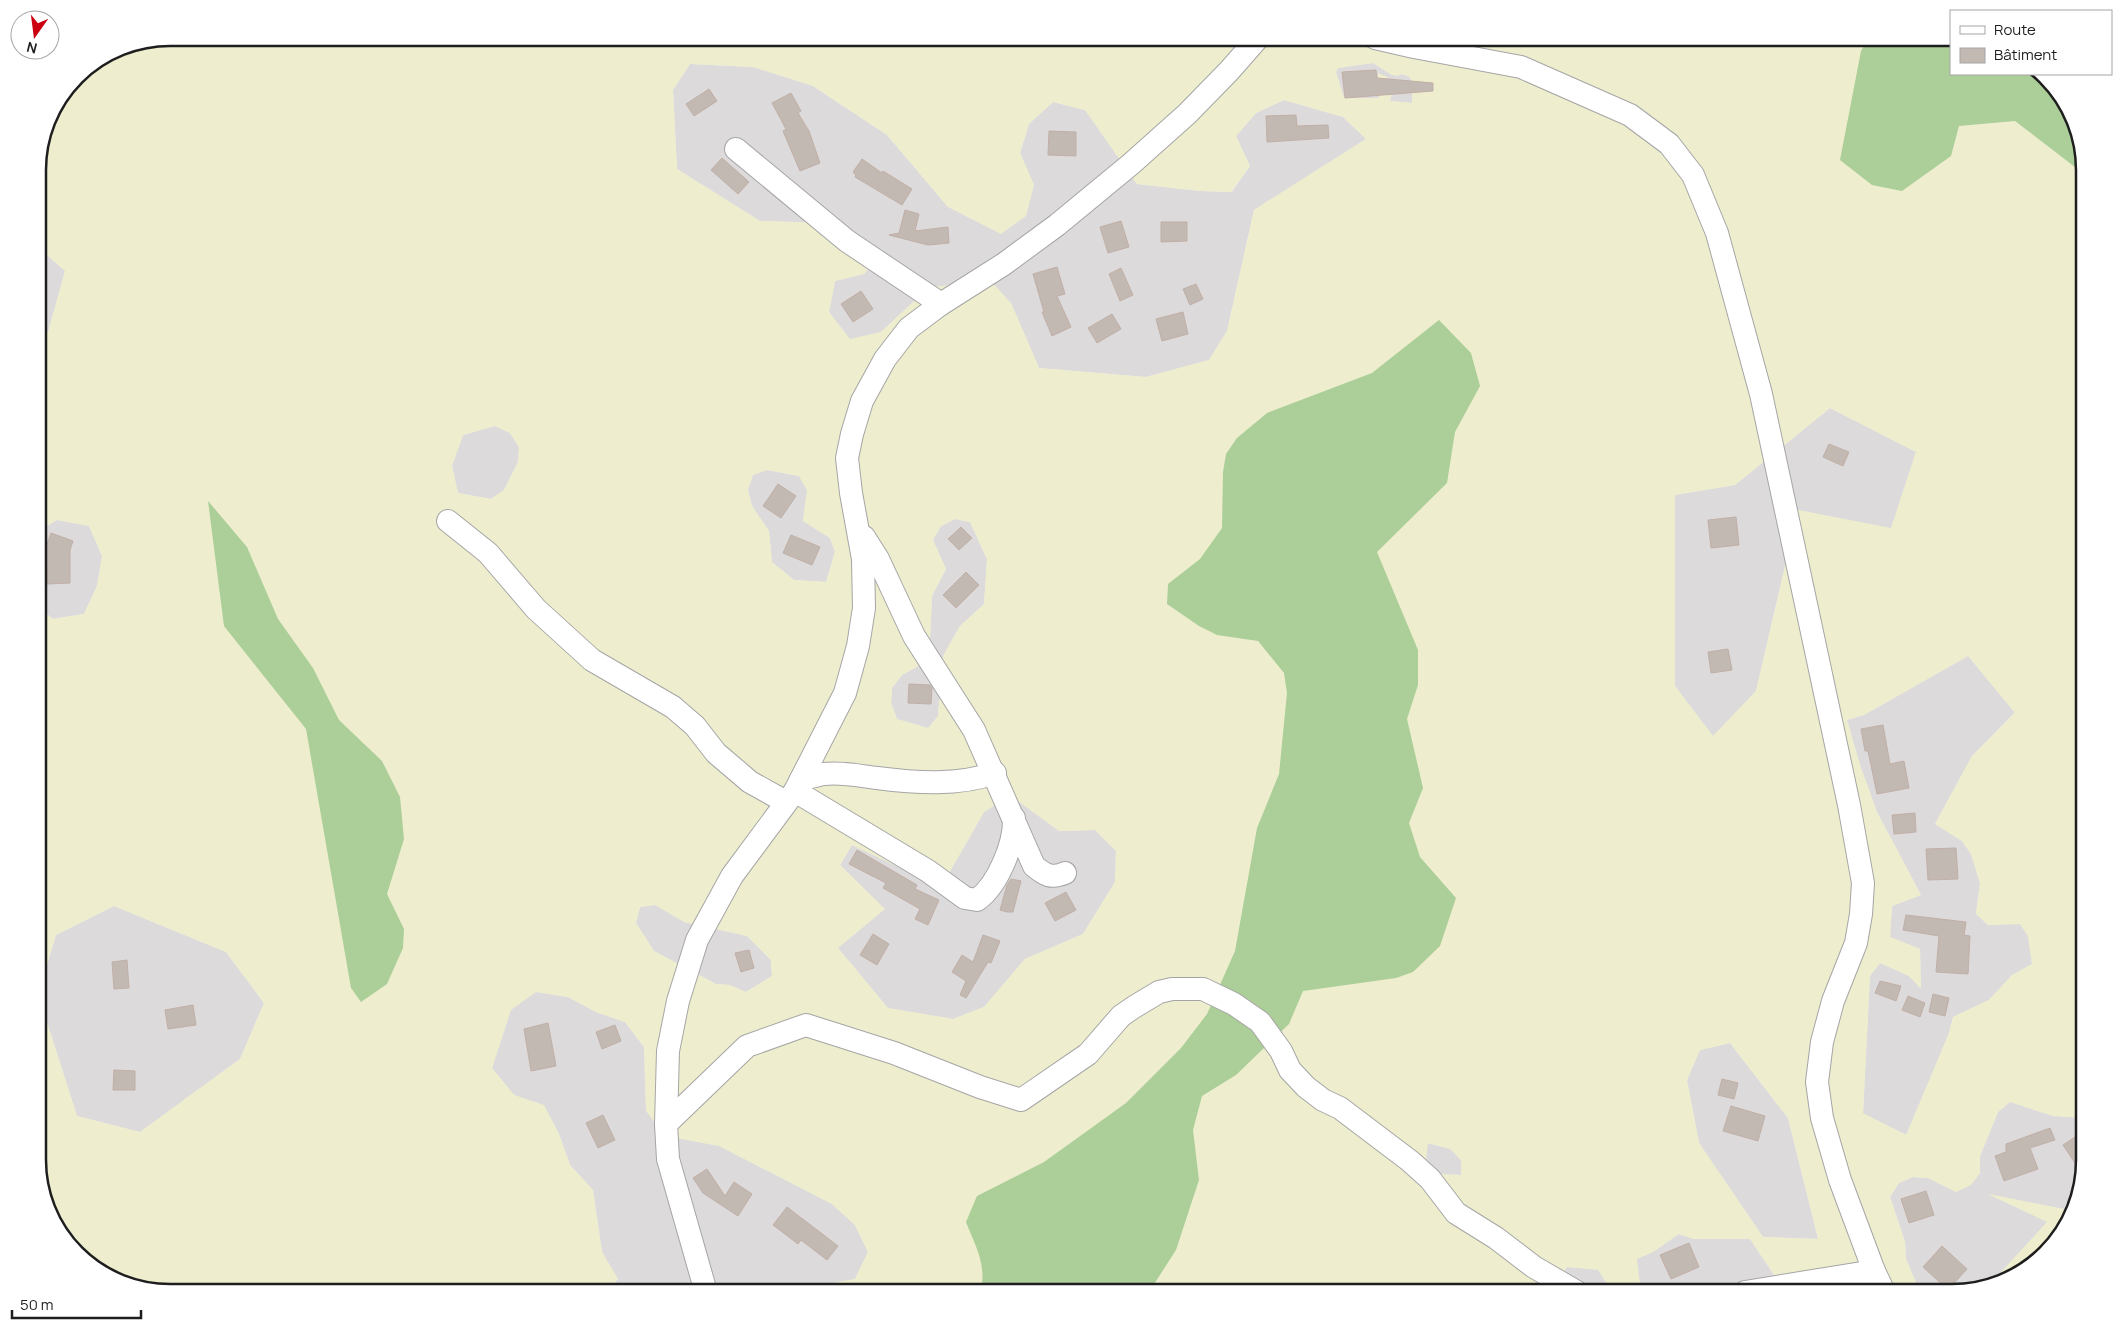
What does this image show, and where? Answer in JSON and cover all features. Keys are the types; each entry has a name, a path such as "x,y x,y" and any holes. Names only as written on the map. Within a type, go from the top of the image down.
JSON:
{"street":[{"path":"704,1284 668,1159 666,1124 668,1051 678,1001 697,940 732,876 794,791 845,693 858,646 864,608 863,559 851,493 847,458 862,401 885,359 909,328 1057,225 1131,164 1187,114 1251,46"},
{"path":"1410,46 1521,67 1630,115 1669,144 1693,175 1717,233 1761,394 1841,766 1863,883 1861,914 1856,943 1833,1001 1824,1034 1817,1082 1822,1118 1840,1180 1880,1284"},
{"path":"736,149 846,241 941,304"},
{"path":"448,521 488,553 536,608 592,660 673,707 695,726 716,753 750,782 794,791 928,871 965,898 977,900 986,894 1001,867 1014,832 1014,818"},
{"path":"859,530 878,559 914,636 974,730 995,773 1034,866 1045,875 1056,877 1065,873"},
{"path":"794,791 825,774 851,774 900,780 941,782 970,780 995,773"},
{"path":"666,1124 747,1046 806,1025 894,1053 980,1087 1021,1100 1088,1054 1121,1016 1134,1006 1159,992 1177,989 1203,989 1234,1004 1260,1022 1281,1051 1290,1070 1306,1087 1346,1113 1410,1161 1430,1179 1456,1213 1496,1238 1534,1267 1563,1284"},
{"path":"1794,1284 1874,1271"}],"shaded area":[{"path":"1373,63 1392,75 1402,74 1410,77 1412,103 1389,101 1378,74 1379,98 1344,98 1336,72 1338,68"},
{"path":"690,64 753,67 813,86 887,135 948,207 1034,185 1020,153 1029,124 1053,102 1085,110 1137,184 1200,191 1232,192 1250,166 1236,136 1256,113 1284,100 1343,117 1366,139 1254,210 1227,331 1209,360 1146,377 1039,368 1011,303 928,288 881,332 850,340 829,312 835,281 864,274 883,250 826,223 760,221 677,169 673,90"},
{"path":"47,255 65,271 47,334"},
{"path":"1830,408 1916,452 1891,529 1798,510 1756,691 1713,737 1675,686 1675,495 1735,485"},
{"path":"495,426 510,433 519,447 518,462 504,490 491,499 458,493 452,466 463,435"},
{"path":"767,470 799,476 807,490 803,521 830,538 835,552 826,582 794,580 772,562 769,531 752,506 748,490 753,475"},
{"path":"955,519 970,522 987,559 984,604 960,626 943,656 938,716 928,728 897,719 891,703 892,688 902,675 929,660 932,596 946,569 933,540 941,526"},
{"path":"57,520 89,526 102,556 97,586 84,614 53,619 47,614 47,526"},
{"path":"1968,656 2015,712 1972,756 1935,824 1962,841 1971,854 1980,883 1976,914 1988,925 2020,924 2028,936 2032,964 2012,975 1989,1000 1953,1017 1949,1033 1907,1135 1863,1114 1870,976 1880,963 1909,976 1921,988 1920,949 1890,937 1892,906 1921,895 1877,812 1860,765 1847,720 1864,715"},
{"path":"1010,795 1059,831 1095,830 1116,851 1115,882 1083,934 1025,959 984,1007 953,1019 888,1008 838,948 884,909 840,865 852,845 941,887 984,812"},
{"path":"656,905 684,922 747,936 771,960 772,976 746,992 730,985 716,984 654,951 636,923 640,907"},
{"path":"114,906 226,952 264,1003 240,1059 140,1132 77,1116 47,1022 47,964 56,935"},
{"path":"536,992 568,997 596,1012 625,1022 644,1047 646,1110 665,1135 719,1146 832,1204 855,1225 868,1252 855,1279 828,1284 613,1284 618,1279 602,1252 593,1190 570,1165 559,1134 544,1106 514,1095 492,1068 511,1009"},
{"path":"1730,1043 1788,1118 1818,1239 1763,1237 1699,1143 1687,1080 1700,1050"},
{"path":"2010,1102 2053,1116 2076,1117 2076,1160 2073,1184 2065,1209 1990,1195 2048,1222 2000,1274 1984,1280 1968,1283 1917,1284 1906,1259 1905,1242 1890,1197 1899,1183 1913,1177 1928,1178 1956,1192 1980,1173 1980,1156 1998,1112"},
{"path":"1427,1143 1451,1149 1461,1160 1461,1175 1440,1174 1426,1159"},
{"path":"1678,1234 1694,1239 1750,1239 1777,1280 1769,1284 1640,1284 1636,1259 1653,1252"},
{"path":"1567,1267 1598,1269 1607,1284 1557,1284"}],"green space":[{"path":"1864,46 1861,51 1951,156 1959,126 2015,121 2076,168 2076,1117 2053,1116 2010,1102 1998,1112 1980,1156 1980,1173 1971,1185 1956,1192 1928,1178 1913,1177 1899,1183 1890,1197 1905,1242 1906,1259 1917,1284 1768,1284 1777,1279 1750,1239 1694,1239 1679,1234 1653,1252 1637,1259 1640,1284 1607,1284 1598,1270 1567,1267 1557,1284 828,1284 855,1279 868,1252 855,1225 832,1204 719,1146 665,1136 646,1111 644,1047 625,1022 596,1012 568,997 536,992 511,1010 492,1068 514,1095 544,1105 559,1134 570,1165 593,1190 602,1252 618,1279 613,1284 170,1284 146,1281 115,1271 82,1248 63,1222 53,1200 47,1168 47,1022 77,1116 140,1132 240,1059 264,1003 226,952 114,906 56,935 47,964 47,614 53,619 84,614 97,586 102,556 89,526 57,520 47,526 47,333 65,271 47,255 47,162 50,138 67,101 82,82 115,59 138,50 154,47","holes":["1373,63 1392,75 1402,74 1410,77 1412,103 1390,101 1394,87 1387,77 1378,73 1379,98 1344,98 1336,72 1338,68","690,64 753,67 813,86 887,135 948,207 1001,234 1026,216 1034,185 1020,153 1029,124 1053,102 1085,110 1137,184 1200,191 1231,192 1250,166 1236,136 1256,113 1284,100 1343,117 1366,139 1254,210 1227,331 1209,360 1146,377 1039,368 1011,303 989,279 928,288 881,332 850,339 829,312 835,281 864,274 884,251 826,223 760,221 677,169 673,90","1830,408 1916,452 1891,528 1798,510 1756,691 1713,736 1675,686 1675,495 1735,485","495,426 510,433 519,447 518,462 504,490 491,499 458,493 452,466 463,435","767,470 799,476 807,490 803,521 830,538 835,552 826,582 794,580 772,562 769,531 752,506 748,490 753,475","955,519 970,522 987,559 984,604 960,626 943,656 938,716 928,728 897,719 891,703 892,688 902,675 929,660 932,596 946,569 933,540 941,526","1968,656 2015,713 1972,756 1935,824 1962,841 1971,854 1980,883 1976,914 1988,925 2020,924 2028,936 2032,964 2012,975 1989,1000 1953,1017 1949,1033 1906,1135 1863,1113 1870,976 1880,963 1909,976 1921,989 1920,949 1890,937 1892,906 1921,895 1877,812 1860,765 1847,720 1864,715","1010,795 1059,831 1095,830 1116,851 1115,882 1083,934 1025,959 984,1007 953,1019 888,1008 838,948 885,909 840,865 852,845 941,887 984,812","655,905 684,922 747,936 771,960 772,976 746,992 730,985 716,984 654,951 636,923 640,907","1730,1043 1788,1118 1818,1239 1763,1237 1699,1143 1687,1080 1700,1050","1428,1143 1450,1149 1461,1160 1461,1175 1440,1174 1426,1159"]},
{"path":"1864,46 1950,46 1950,75 2031,75 2045,88 2059,108 2072,138 2076,168 2015,121 1959,126 1951,156 1902,191 1872,185 1840,160 1861,51"},
{"path":"1439,320 1471,353 1480,386 1455,432 1447,483 1377,552 1418,650 1418,685 1407,719 1423,788 1409,823 1420,857 1456,898 1440,946 1413,972 1396,978 1303,991 1289,1024 1236,1075 1202,1096 1193,1130 1199,1180 1176,1250 1154,1284 982,1284 979,1256 966,1222 977,1196 1044,1162 1126,1103 1181,1048 1207,1014 1235,951 1257,828 1279,774 1287,693 1284,673 1258,641 1217,635 1199,626 1167,604 1168,584 1200,559 1222,528 1223,472 1226,454 1237,438 1267,413 1372,373"},
{"path":"208,501 247,547 278,619 313,668 339,720 382,761 400,797 404,839 387,894 404,929 403,948 387,984 361,1002 351,988 306,729 224,626"},
{"path":"1988,1194 2065,1209 2055,1229 2040,1248 2014,1267 2000,1274 2047,1222"}],"building":[{"path":"1376,70 1377,78 1433,83 1433,91 1345,98 1342,72"},
{"path":"709,89 717,101 694,116 686,104"},
{"path":"791,93 801,111 798,113 809,131 820,163 800,171 783,131 786,129 772,103"},
{"path":"1296,115 1297,126 1328,125 1329,138 1267,142 1266,116"},
{"path":"1049,131 1076,132 1076,156 1048,155"},
{"path":"722,158 749,182 738,194 711,170"},
{"path":"862,159 882,173 883,171 912,189 902,205 855,177 856,175 853,172"},
{"path":"905,210 919,214 915,231 948,227 949,243 928,245 889,235 899,233"},
{"path":"1121,221 1129,247 1108,253 1100,227"},
{"path":"1161,222 1187,222 1187,241 1161,242"},
{"path":"1057,267 1065,294 1057,296 1071,327 1052,336 1042,312 1044,312 1033,274"},
{"path":"1121,268 1133,295 1120,301 1109,274"},
{"path":"1196,284 1203,299 1190,305 1183,289"},
{"path":"861,291 873,309 853,322 841,304"},
{"path":"1183,312 1188,334 1162,341 1156,319"},
{"path":"1112,314 1121,329 1097,343 1088,328"},
{"path":"1829,444 1849,452 1843,466 1823,457"},
{"path":"778,484 796,496 781,518 763,506"},
{"path":"1736,517 1739,545 1711,548 1708,520"},
{"path":"961,527 972,538 959,550 948,539"},
{"path":"51,533 73,541 70,550 70,583 47,584 47,544"},
{"path":"791,535 820,547 812,565 783,553"},
{"path":"966,572 979,585 956,608 943,595"},
{"path":"1728,649 1732,670 1711,673 1708,652"},
{"path":"909,684 930,685 932,688 931,704 908,703"},
{"path":"1883,725 1890,764 1904,761 1909,788 1877,794 1868,751 1865,751 1861,729"},
{"path":"1915,813 1916,832 1894,834 1892,815"},
{"path":"1956,848 1958,879 1928,880 1926,849"},
{"path":"857,850 917,885 915,889 939,900 928,925 915,919 920,909 883,888 886,883 849,864"},
{"path":"1011,879 1021,881 1013,912 1007,912 1000,910 1007,885"},
{"path":"1066,892 1076,910 1055,921 1045,903"},
{"path":"1906,915 1966,922 1964,935 1970,936 1968,974 1936,972 1939,936 1903,930"},
{"path":"873,934 889,944 877,965 860,955"},
{"path":"983,935 1000,941 991,963 988,962 966,998 960,995 966,981 952,972 962,955 973,962"},
{"path":"749,950 754,968 741,972 735,953"},
{"path":"127,960 129,988 114,989 112,962"},
{"path":"1880,981 1901,986 1896,1001 1875,993"},
{"path":"1933,994 1949,998 1945,1016 1929,1012"},
{"path":"1908,996 1925,1003 1920,1017 1902,1010"},
{"path":"193,1005 196,1025 168,1029 165,1010"},
{"path":"548,1023 556,1066 531,1071 524,1029"},
{"path":"615,1025 621,1041 602,1049 596,1032"},
{"path":"114,1070 135,1071 135,1090 113,1090"},
{"path":"1722,1079 1738,1083 1734,1099 1718,1095"},
{"path":"1731,1106 1765,1116 1758,1141 1723,1131"},
{"path":"603,1115 615,1140 598,1148 586,1123"},
{"path":"2050,1128 2055,1140 2030,1148 2038,1169 2004,1181 1995,1156 2006,1152 2006,1144"},
{"path":"2076,1136 2076,1164 2063,1145"},
{"path":"707,1169 725,1196 734,1182 752,1194 738,1216 703,1193 693,1178"},
{"path":"1926,1191 1934,1215 1909,1223 1901,1199"},
{"path":"787,1207 838,1246 827,1260 801,1240 798,1244 773,1225"},
{"path":"1689,1243 1699,1267 1671,1279 1660,1255"},
{"path":"1942,1246 1967,1269 1954,1284 1941,1284 1923,1267"}]}
